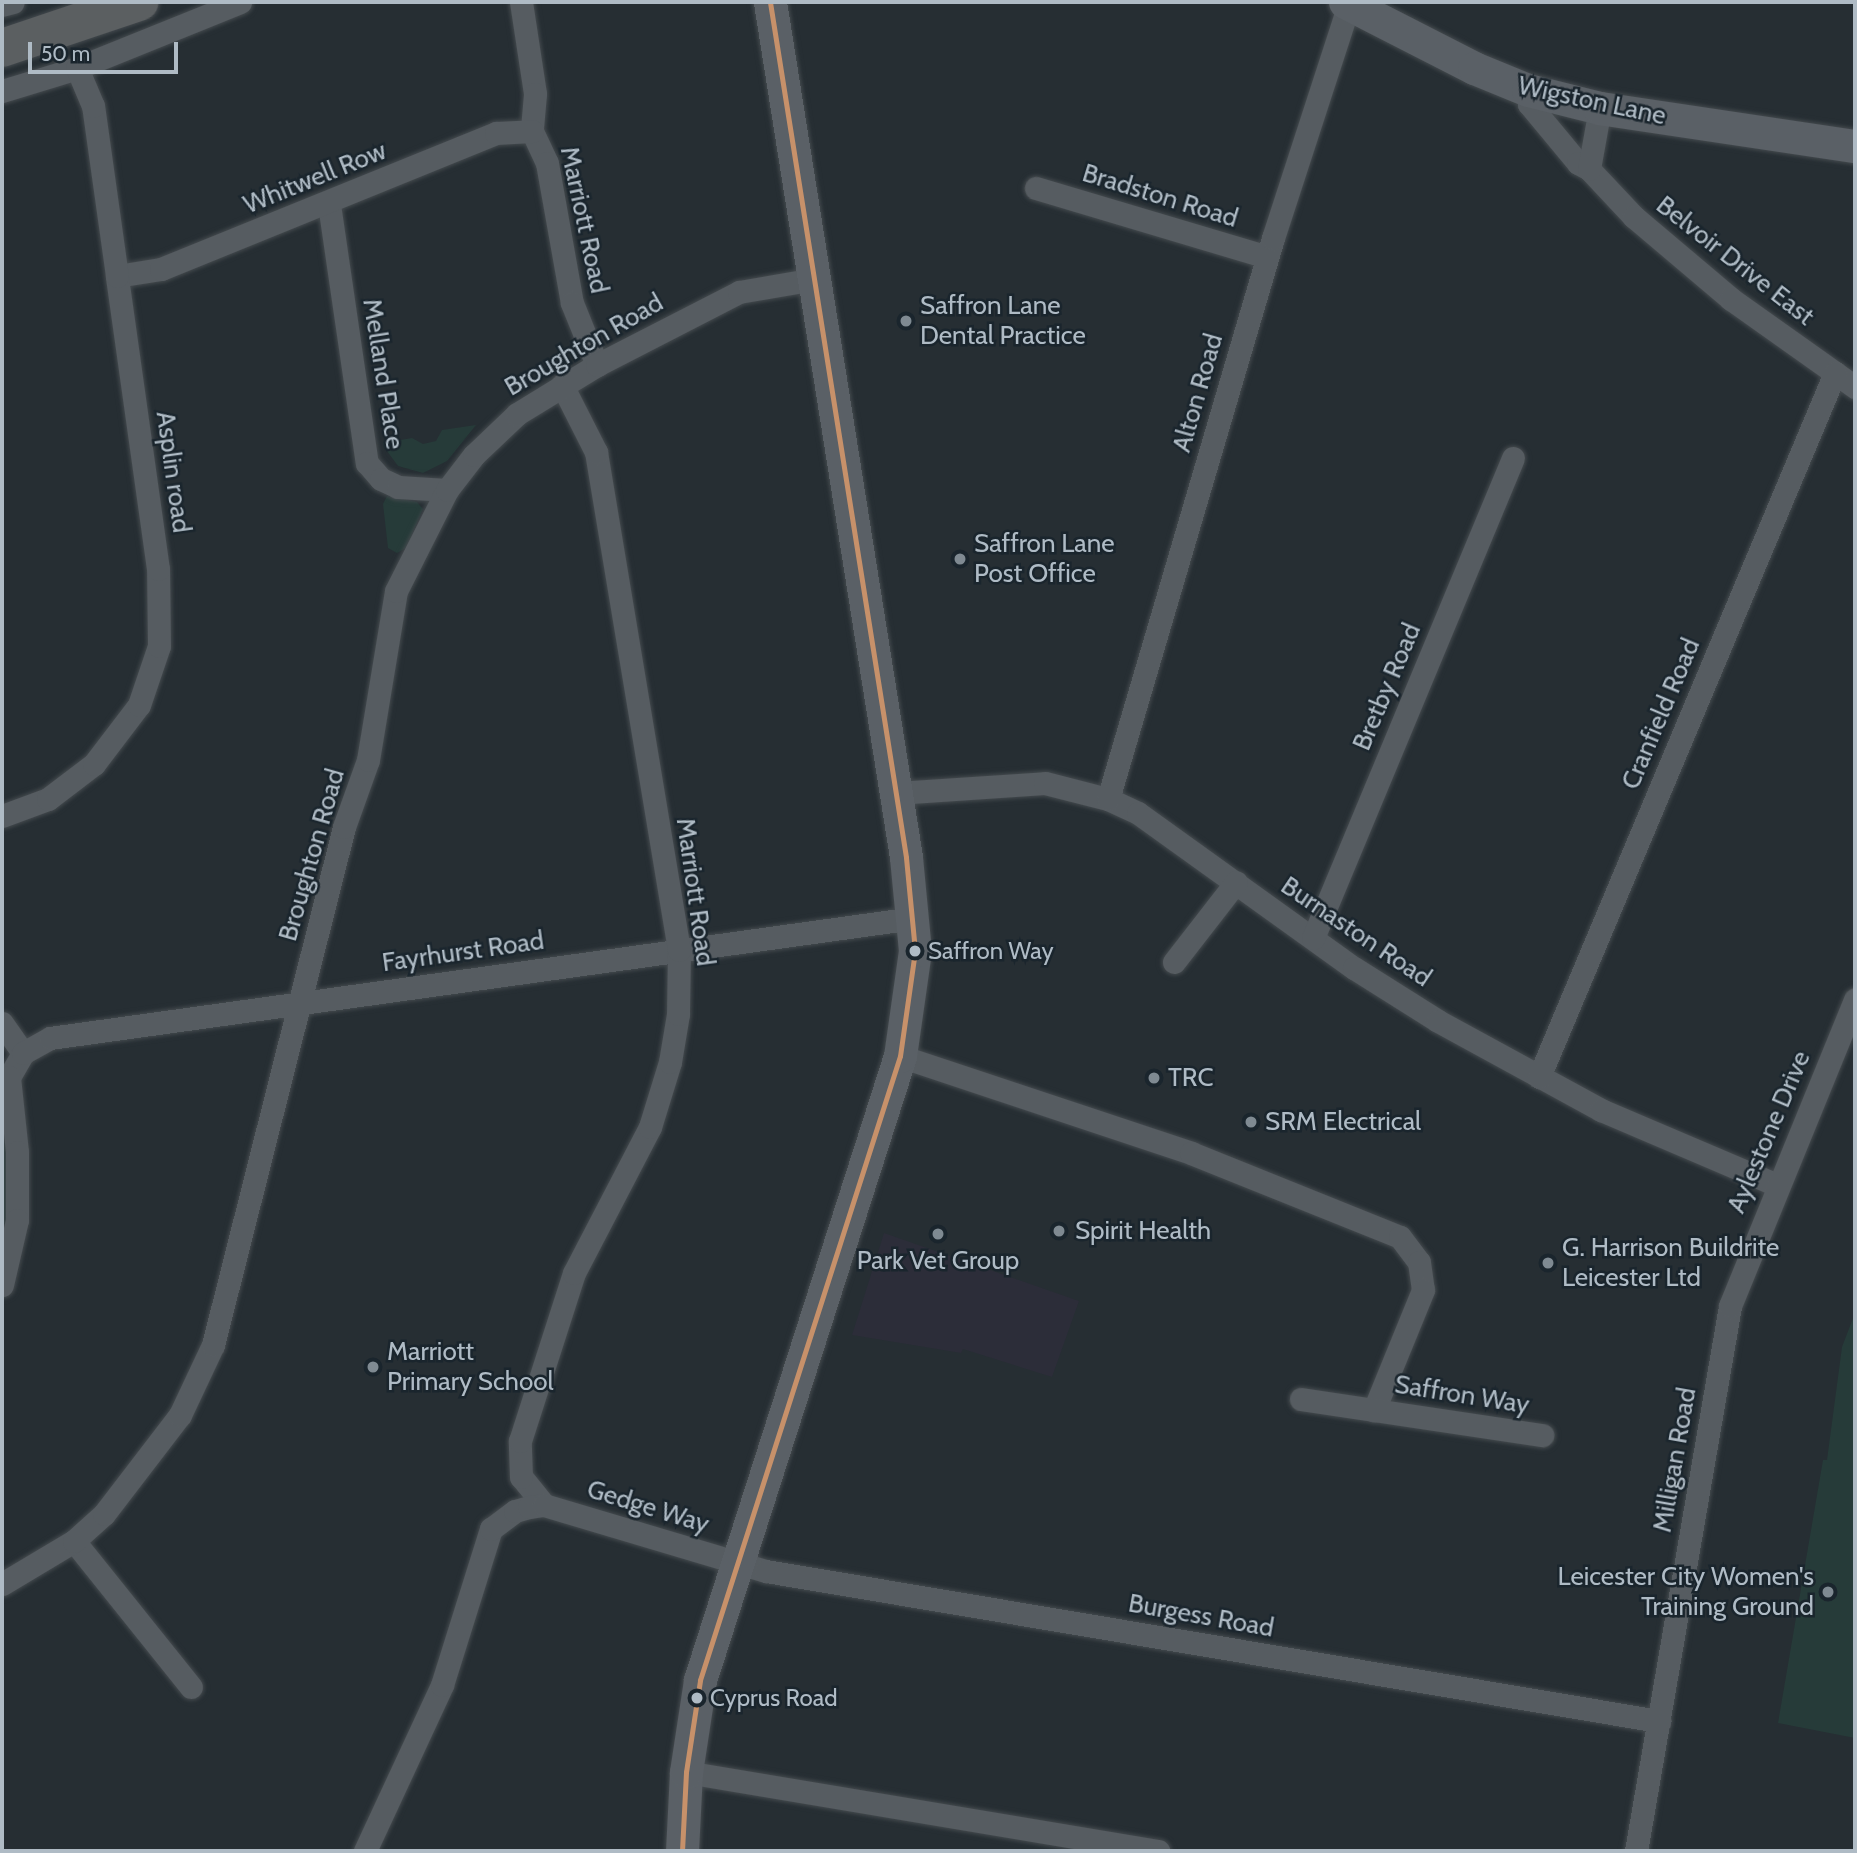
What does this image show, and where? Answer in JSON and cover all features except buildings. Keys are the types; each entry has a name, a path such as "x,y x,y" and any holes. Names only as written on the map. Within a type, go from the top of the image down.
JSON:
{"highway":[{"path":"2,48 139,2"}],"main road":[{"path":"682,1851 686,1772 700,1680 736,1560 900,1056 913,985 914,918 896,793 770,2"},
{"name":"Wigston Lane","path":"1347,3 1474,68 1528,90 1600,108 1855,146"}],"street":[{"path":"2,5 13,2"},
{"path":"2,91 77,68 240,2"},
{"name":"Marriott Road","path":"521,2 535,94 532,131 547,163 572,303 597,365"},
{"name":"Alton Road","path":"1108,799 1267,257 1347,3"},
{"name":"Asplin road","path":"2,816 48,799 94,764 139,705 159,646 158,569 93,106 77,68"},
{"name":"Belvoir Drive East","path":"1528,90 1529,104 1578,163 1589,169 1634,217 1731,299 1855,387"},
{"path":"1589,169 1600,108"},
{"name":"Whitwell Row","path":"117,276 161,269 329,204 496,133 532,131"},
{"name":"Bradston Road","path":"1036,188 1267,257"},
{"name":"Melland Place","path":"329,204 367,463 382,479 398,487 447,490"},
{"name":"Broughton Road","path":"2,1584 74,1541 104,1514 158,1448 180,1415 213,1345 344,827 368,760 396,591 447,490 496,432 562,385 739,292 814,279"},
{"name":"Cranfield Road","path":"1539,1077 1835,373"},
{"name":"Marriott Road","path":"544,1505 522,1477 520,1441 574,1273 624,1180 654,1114 678,1014 679,950 596,452 562,385"},
{"name":"Bretby Road","path":"1313,937 1513,458"},
{"name":"Burnaston Road","path":"896,793 1045,783 1108,799 1138,813 1427,1014 1622,1120 1777,1185"},
{"path":"1174,962 1236,882"},
{"name":"Fayrhurst Road","path":"23,1053 50,1038 914,918"},
{"name":"Aylestone Drive","path":"1736,1286 1855,999"},
{"path":"2,1024 23,1053 9,1077 17,1152 17,1220 2,1285"},
{"name":"Saffron Way","path":"900,1056 1191,1153 1400,1237 1419,1262 1423,1290 1374,1410"},
{"name":"Milligan Road","path":"1636,1851 1736,1286"},
{"name":"Saffron Way","path":"1301,1398 1542,1435"},
{"path":"365,1851 442,1685 491,1529 515,1511 544,1505"},
{"name":"Gedge Way","path":"544,1505 736,1560"},
{"path":"74,1541 191,1687"},
{"name":"Burgess Road","path":"736,1560 780,1573 1659,1720"},
{"path":"686,1772 1158,1851"}],"shaded area":[{"path":"884,1233 1079,1301 1052,1377 963,1349 961,1353 852,1335"}],"green space":[{"path":"476,425 447,461 423,473 398,466 383,443 412,438 423,444 436,441 442,430"},
{"path":"387,496 417,502 423,509 406,548 397,553 388,548 383,504"},
{"path":"2,1090 12,1156 2,1266"},
{"name":"Leicester City Women's Training Ground","path":"1855,1313 1855,1738 1778,1723 1823,1460 1827,1460 1842,1347"}],"transit line":[{"path":"682,1851 686,1772 700,1680 900,1056 915,951 906,857 770,2"}],"place":[{"name":"Saffron Lane Dental Practice","path":"906,321"},
{"name":"Saffron Lane Post Office","path":"960,559"},
{"name":"Saffron Way","path":"915,951"},
{"name":"TRC","path":"1154,1078"},
{"name":"SRM Electrical","path":"1251,1122"},
{"name":"Spirit Health","path":"1059,1231"},
{"name":"Park Vet Group","path":"938,1234"},
{"name":"G. Harrison Buildrite Leicester Ltd","path":"1548,1263"},
{"name":"Marriott Primary School","path":"373,1367"},
{"name":"Leicester City Women's Training Ground","path":"1828,1592"},
{"name":"Cyprus Road","path":"697,1698"}]}
